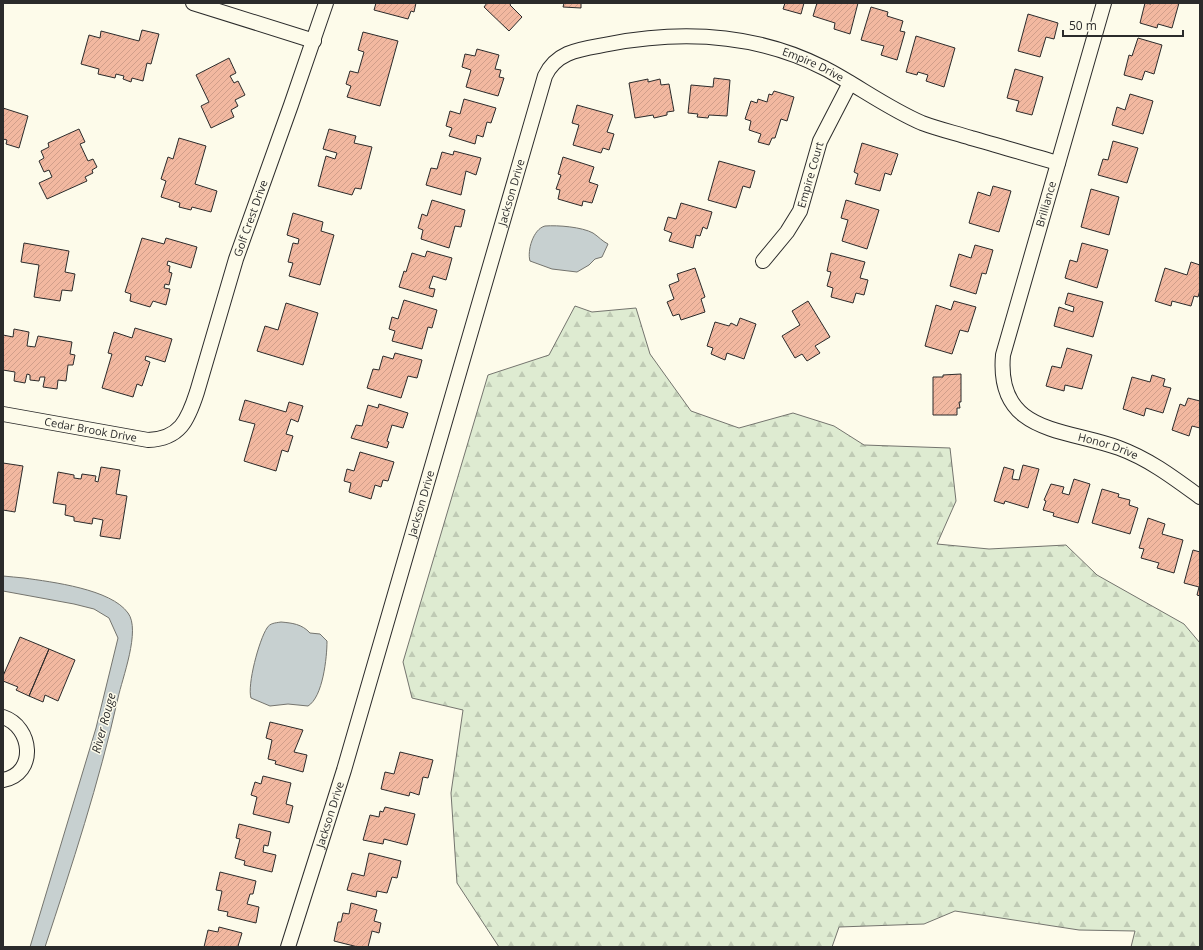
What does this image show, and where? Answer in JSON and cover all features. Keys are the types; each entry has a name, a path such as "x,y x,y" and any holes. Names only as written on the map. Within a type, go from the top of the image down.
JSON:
{"street":[{"path":"193,3 314,41"},
{"name":"Golf Crest Drive","path":"176,431 185,423 190,414 236,259 314,41 326,3"},
{"name":"Brilliance","path":"1013,405 1004,387 1001,373 1003,355 1104,3"},
{"name":"Empire Drive","path":"555,61 563,54 614,43 648,38 701,36 729,39 771,48 822,67 900,112 923,123 1058,163"},
{"name":"Jackson Drive","path":"288,947 344,770 545,76 555,61"},
{"name":"Empire Court","path":"763,261 787,232 800,211 820,141 850,83"},
{"name":"Honor Drive","path":"1013,405 1021,413 1037,423 1118,448 1138,456 1159,468 1200,497"},
{"name":"Cedar Brook Drive","path":"3,414 148,440 159,439 176,431"},
{"path":"3,718 16,724 23,733 27,743 28,756 23,767 15,776 3,780"}],"green space":[{"path":"575,306 592,312 636,308 650,354 691,411 739,428 793,413 834,426 864,445 950,448 956,501 937,544 989,549 1066,545 1097,575 1184,624 1200,643 1200,947 1131,947 1135,931 1079,930 955,911 924,924 839,927 832,947 499,947 457,883 451,793 463,710 412,698 403,662 488,375 549,355"}],"water":[{"path":"545,226 563,226 583,229 593,233 608,244 602,257 595,259 589,265 577,272 552,269 530,261 529,257 530,246 534,236 537,231"},
{"name":"River Rouge","path":"3,576 50,582 95,592 120,605 128,613 131,621 132,642 111,730 94,793 45,947 30,947 96,728 118,638 109,618 94,609 3,591"},
{"path":"281,622 297,624 310,633 320,634 327,641 325,666 321,686 313,701 308,706 288,704 270,706 251,698 250,692 254,663 264,634 268,626"}],"building":[{"path":"376,3 416,3 414,12 411,11 408,19 374,10"},
{"path":"487,3 511,3 510,5 522,17 509,31 484,7"},
{"path":"564,3 581,3 581,8 563,7"},
{"path":"785,3 804,3 801,14 783,9"},
{"path":"817,3 858,3 850,34 834,29 835,23 813,16"},
{"path":"1145,3 1179,3 1172,28 1158,24 1157,28 1140,23"},
{"path":"871,7 888,12 887,16 903,21 900,31 905,32 897,60 881,55 884,46 861,40"},
{"path":"1028,14 1058,23 1054,39 1046,37 1040,57 1018,51"},
{"path":"142,30 159,34 151,64 147,63 143,81 132,78 131,82 123,79 124,76 116,74 115,78 98,74 99,69 81,64 89,35 100,38 101,31 139,41"},
{"path":"363,32 398,41 380,106 347,97 351,86 346,84 350,71 358,73 364,52 358,50"},
{"path":"916,36 955,48 944,87 926,81 928,75 918,72 917,75 906,72"},
{"path":"1138,38 1162,45 1154,74 1145,71 1142,80 1124,75 1129,55 1132,56"},
{"path":"477,49 499,55 495,69 501,70 499,77 504,78 498,96 466,87 471,70 462,67 465,54 475,56"},
{"path":"229,58 236,73 230,76 234,83 238,81 245,95 235,100 238,106 231,110 234,117 211,128 201,106 209,102 196,75"},
{"path":"1015,69 1043,77 1032,115 1016,111 1019,101 1007,98"},
{"path":"714,78 730,80 727,116 709,115 708,118 697,117 698,114 688,113 691,85 713,87"},
{"path":"648,79 648,82 660,79 661,85 669,84 674,111 667,112 667,115 654,118 653,115 635,118 629,83"},
{"path":"774,91 794,97 787,121 781,119 775,138 772,138 769,145 758,142 761,134 749,130 751,121 745,119 751,101 757,103 758,99 767,102 769,94 772,95"},
{"path":"1130,94 1153,101 1143,134 1112,125 1117,107 1125,110"},
{"path":"464,99 496,108 491,123 487,122 483,137 477,135 475,144 449,136 452,128 446,126 450,111 460,114"},
{"path":"577,105 613,115 607,132 614,134 609,150 603,148 601,153 573,145 579,125 572,123"},
{"path":"3,108 28,116 19,148 6,144 7,140 3,139"},
{"path":"79,129 85,142 80,144 88,161 93,159 97,167 92,170 93,173 85,177 87,181 47,199 39,183 52,177 49,170 44,172 39,161 44,158 41,151 49,147 48,143"},
{"path":"329,129 356,136 354,143 372,147 361,189 355,188 352,195 318,186 326,156 335,159 337,153 323,149"},
{"path":"179,138 206,146 195,184 217,191 211,212 192,207 191,210 179,207 180,203 161,197 166,181 161,179 168,157 173,159"},
{"path":"1113,141 1138,148 1127,183 1098,175 1103,159 1108,160"},
{"path":"862,143 898,154 891,175 885,173 880,191 855,184 858,174 854,172"},
{"path":"454,151 481,158 476,175 466,171 461,195 426,185 431,168 437,169 442,152 453,155"},
{"path":"563,157 594,167 589,182 598,185 592,203 583,201 582,206 558,199 560,190 556,189 561,175 558,174"},
{"path":"719,161 755,171 750,188 743,186 736,208 708,200"},
{"path":"993,186 1011,191 999,232 969,223 978,192 990,196"},
{"path":"1091,189 1119,197 1109,235 1081,227"},
{"path":"432,200 465,210 461,227 455,226 449,248 421,239 423,230 418,228 422,214 427,216"},
{"path":"846,200 879,210 867,249 842,241 848,220 841,218"},
{"path":"681,203 712,212 707,229 703,227 700,236 696,235 693,248 669,241 672,233 664,230 668,217 676,219"},
{"path":"293,213 323,222 321,231 334,235 320,285 289,276 293,263 288,262 293,243 298,244 299,239 287,235"},
{"path":"142,238 164,244 166,238 197,247 191,268 168,261 167,265 170,266 169,272 172,273 169,285 165,284 164,288 170,289 166,305 153,301 150,307 130,301 131,294 125,292"},
{"path":"24,243 69,251 65,272 75,274 72,291 62,290 60,301 34,297 39,265 21,262"},
{"path":"1082,243 1108,250 1097,288 1065,278 1070,260 1077,262"},
{"path":"975,245 993,250 986,274 982,273 976,294 950,286 959,254 971,258"},
{"path":"427,251 452,258 446,280 433,276 429,288 435,289 433,297 399,287 412,253 425,257"},
{"path":"831,253 865,262 860,278 868,280 864,295 856,293 853,303 831,297 833,288 827,286 831,272 827,271"},
{"path":"1191,262 1200,265 1200,290 1198,297 1194,296 1191,306 1172,301 1171,306 1155,301 1165,268 1187,275"},
{"path":"695,268 705,297 701,299 705,312 681,320 679,314 673,316 667,302 674,299 669,285 679,281 677,274"},
{"path":"1068,293 1103,302 1093,337 1054,326 1059,307 1073,312 1074,307 1065,304"},
{"path":"404,300 437,310 432,328 428,327 422,349 392,341 395,331 389,329 392,317 398,319"},
{"path":"808,301 830,337 815,346 820,353 807,361 802,354 795,358 782,336 800,325 792,311"},
{"path":"954,301 976,307 968,332 960,330 952,354 925,346 936,305 951,310"},
{"path":"286,303 318,313 303,365 257,351 265,326 278,330"},
{"path":"740,318 756,324 744,359 727,353 725,360 711,354 713,348 707,346 715,322 729,326 731,323 737,326"},
{"path":"135,328 172,339 165,362 146,356 145,360 150,362 142,386 137,384 133,397 102,388 112,354 108,353 114,332 132,338"},
{"path":"14,329 29,332 27,346 35,347 38,336 72,342 70,354 75,355 73,365 68,365 66,381 58,380 57,389 43,387 45,377 40,377 39,381 30,380 30,375 27,374 25,383 14,381 15,372 3,370 3,335 13,337"},
{"path":"1067,348 1092,355 1082,389 1065,385 1064,391 1046,386 1052,366 1061,368"},
{"path":"395,353 422,360 417,378 408,376 401,398 367,388 373,369 379,370 383,356 393,359"},
{"path":"961,374 961,402 959,402 960,408 957,408 957,415 933,415 933,377"},
{"path":"1152,375 1165,379 1163,386 1171,388 1163,413 1146,408 1144,416 1123,409 1132,377 1150,382"},
{"path":"1188,398 1200,401 1200,428 1192,426 1189,436 1172,430 1180,404 1185,406"},
{"path":"245,400 286,412 289,402 303,406 298,422 291,419 286,434 293,436 288,452 282,450 276,471 244,461 255,424 239,420"},
{"path":"379,404 408,413 403,428 392,425 387,441 389,442 387,448 351,438 356,425 362,426 368,405 378,408"},
{"path":"360,452 394,462 388,481 383,480 381,487 375,485 371,499 349,492 351,483 344,481 347,469 354,471"},
{"path":"3,463 23,466 15,512 3,510"},
{"path":"1023,465 1039,469 1028,508 1005,501 1004,504 994,501 1004,467 1014,470 1012,479 1019,480"},
{"path":"101,467 120,470 116,494 127,496 120,539 100,536 103,520 93,518 92,524 74,521 74,517 65,515 66,505 53,503 58,472 74,475 74,478 81,479 82,474 96,476 95,481 98,482"},
{"path":"1074,479 1090,484 1078,523 1053,516 1054,513 1043,510 1046,501 1044,500 1051,484 1064,487 1062,493 1069,495"},
{"path":"1102,489 1119,494 1118,497 1130,500 1129,505 1138,508 1130,534 1092,523"},
{"path":"1148,518 1165,524 1162,534 1183,540 1174,573 1157,568 1159,563 1141,558 1144,549 1139,548"},
{"path":"1193,550 1200,552 1200,596 1197,595 1199,587 1184,583"},
{"path":"20,637 49,649 29,696 16,690 18,687 3,681 3,676"},
{"path":"49,649 75,660 58,701 45,695 43,702 29,696"},
{"path":"270,722 303,730 294,752 307,755 303,772 275,764 276,761 268,759 272,740 266,738"},
{"path":"400,752 433,760 428,778 423,777 419,795 410,792 409,796 381,789 385,772 394,774"},
{"path":"263,776 291,783 286,804 293,806 289,823 253,814 257,797 251,795 255,782 261,784"},
{"path":"385,807 415,814 407,845 384,839 383,844 363,840 370,815 379,817 380,811 383,812"},
{"path":"239,824 271,832 268,846 264,845 263,852 276,855 272,872 244,865 245,861 235,858 240,839 236,838"},
{"path":"369,853 401,861 397,878 392,877 387,893 377,891 376,897 347,890 352,873 364,876"},
{"path":"220,872 256,881 253,894 250,894 247,904 259,907 256,923 227,916 228,912 218,910 222,891 216,890"},
{"path":"351,903 377,910 374,921 381,923 379,933 372,931 368,947 358,947 334,941 338,922 341,922 343,913 349,914"},
{"path":"219,927 242,933 238,946 241,947 204,947 208,930 218,932"}]}
